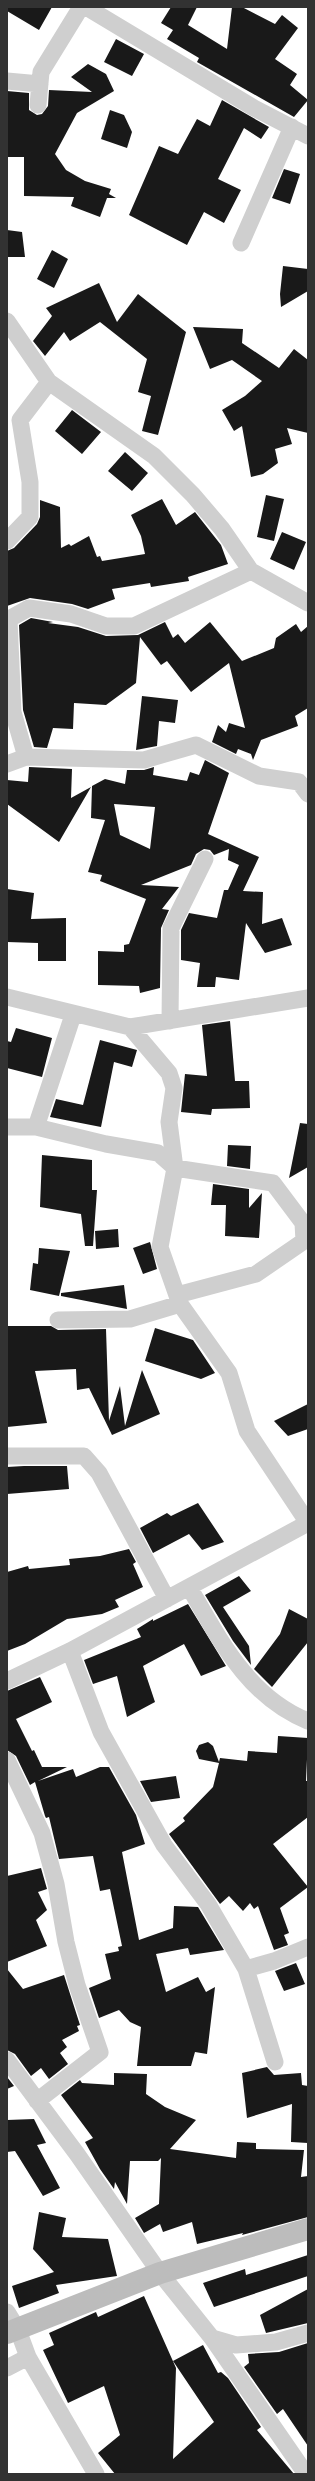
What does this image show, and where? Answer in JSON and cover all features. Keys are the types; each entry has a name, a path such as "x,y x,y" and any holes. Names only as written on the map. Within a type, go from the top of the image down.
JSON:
{"street":[{"path":"38,105 41,72 82,7"},
{"path":"86,7 254,108 308,136"},
{"path":"7,81 40,84"},
{"path":"241,243 292,127"},
{"path":"7,321 49,382 154,456 208,512 251,572 308,603"},
{"path":"7,541 30,517 30,482 20,420 49,382"},
{"path":"26,757 13,712 9,619 29,608 72,614 106,626 134,626 251,572"},
{"path":"7,764 26,757 144,760 196,745 259,776 299,782 308,794"},
{"path":"170,1021 171,928 205,859"},
{"path":"7,997 73,1015 130,1027 308,998"},
{"path":"36,1127 73,1015"},
{"path":"7,1681 70,1651 308,1523 247,1431 229,1373 179,1300 160,1247 175,1168 169,1122 174,1088 169,1073 130,1027"},
{"path":"7,1127 36,1127 106,1144 158,1153 175,1168 273,1183 305,1223 304,1241 256,1274 179,1300 130,1319 58,1320"},
{"path":"7,1456 84,1456 99,1474 167,1599"},
{"path":"189,1588 222,1644 256,1688 291,1714 308,1721"},
{"path":"70,1651 101,1732 164,1845 208,1904 246,1969 274,2062"},
{"path":"7,1760 42,1834 56,1884 66,1942 77,1985 100,2052 38,2101"},
{"path":"246,1969 274,1962 308,1947"},
{"path":"7,2060 77,2154 160,2274 212,2338 306,2474"},
{"path":"96,2474 11,2325 160,2274 308,2229"},
{"path":"212,2338 236,2345 276,2342 308,2333"},
{"path":"7,2368 28,2357"}],"building":[{"path":"7,7 52,7 39,30 7,11"},
{"path":"171,7 197,7 188,25 227,49 232,7 242,7 275,24 282,15 298,28 275,59 297,74 290,85 308,100 294,117 197,62 199,58 167,39 173,30 161,23"},
{"path":"116,39 144,54 132,76 104,62"},
{"path":"88,64 106,74 114,91 77,113 55,154 66,170 85,181 111,189 109,194 116,198 107,198 100,217 71,206 74,197 24,196 24,157 7,157 7,91 29,93 29,110 37,115 42,114 48,106 49,90 92,92 71,77"},
{"path":"222,100 269,127 261,139 244,128 218,179 241,190 224,223 204,212 187,245 129,215 159,146 178,154 197,119 210,126"},
{"path":"110,110 124,115 132,132 127,148 101,139"},
{"path":"284,169 300,174 290,204 272,198"},
{"path":"7,230 22,232 25,257 7,257"},
{"path":"52,250 68,259 54,288 37,279"},
{"path":"283,266 308,269 308,291 281,307 280,294"},
{"path":"99,283 117,322 138,294 186,332 158,435 142,431 151,396 138,392 147,359 100,322 70,341 64,332 45,356 33,341 52,316 46,308"},
{"path":"193,327 243,329 242,343 279,368 294,349 308,360 308,433 287,428 292,444 275,449 278,463 263,474 251,477 242,426 234,431 222,410 245,396 262,381 232,360 210,369"},
{"path":"72,410 101,432 82,454 55,431"},
{"path":"125,452 148,473 132,491 108,471"},
{"path":"266,495 284,499 274,541 257,537"},
{"path":"162,499 176,525 195,512 221,545 228,564 188,577 189,581 151,587 150,583 112,589 115,599 88,609 72,604 30,598 7,606 7,551 14,548 37,524 40,517 40,500 60,507 61,548 69,544 71,546 89,536 97,557 100,556 102,561 145,554 141,536 131,515"},
{"path":"282,532 306,542 294,570 270,559"},
{"path":"31,618 53,622 48,623 78,627 106,636 138,635 165,622 173,638 178,634 185,643 210,622 242,661 274,648 276,638 296,624 301,632 308,626 308,708 295,716 298,726 261,740 253,760 251,754 238,749 236,754 212,742 218,725 226,732 229,723 245,728 229,663 191,692 167,661 161,665 140,637 136,683 106,705 74,703 73,729 53,728 47,748 34,747 23,710 19,625"},
{"path":"142,696 178,700 175,723 159,721 157,746 136,750"},
{"path":"205,760 229,773 208,834 259,857 243,891 263,892 262,924 282,918 292,945 265,953 246,923 239,980 216,977 215,987 197,987 200,963 181,960 181,930 189,913 217,918 224,890 228,890 239,865 228,860 229,849 214,855 210,850 204,849 196,854 191,865 141,885 179,887 162,909 169,910 161,928 160,988 140,993 139,986 98,985 98,951 124,952 124,945 129,944 146,899 100,881 102,875 88,872 105,820 91,818 92,786 105,779 125,784 127,770 144,770 154,767 153,775 187,781 190,772 199,775","holes":["114,804 155,807 150,849 120,835"]},
{"path":"29,767 72,769 71,798 91,787 59,842 7,804 7,780 28,782"},
{"path":"7,889 34,893 31,919 66,918 66,961 38,961 38,943 7,942"},
{"path":"230,1021 235,1081 249,1081 250,1108 212,1109 211,1115 181,1112 185,1074 207,1076 202,1025"},
{"path":"16,1028 52,1038 42,1077 7,1068 7,1041 11,1042"},
{"path":"100,1040 137,1050 132,1067 114,1062 101,1127 50,1117 56,1099 83,1105"},
{"path":"300,1123 308,1124 308,1167 289,1178"},
{"path":"228,1145 251,1146 250,1169 227,1166"},
{"path":"42,1155 92,1160 92,1190 97,1190 93,1246 85,1246 81,1214 40,1207"},
{"path":"213,1184 249,1189 249,1208 262,1193 259,1238 225,1236 226,1205 211,1205"},
{"path":"118,1229 119,1247 96,1249 95,1231"},
{"path":"150,1242 157,1269 143,1274 133,1248"},
{"path":"39,1248 70,1251 59,1296 30,1290 33,1263 38,1264"},
{"path":"124,1285 127,1309 61,1296 61,1293"},
{"path":"7,1326 51,1326 58,1330 106,1329 109,1421 120,1386 125,1426 142,1370 160,1414 112,1435 89,1388 77,1390 76,1369 35,1371 47,1423 7,1427"},
{"path":"155,1328 193,1340 215,1373 201,1379 145,1361"},
{"path":"308,1404 308,1429 288,1436 274,1421"},
{"path":"67,1466 69,1489 7,1494 7,1467"},
{"path":"198,1503 224,1542 202,1550 189,1534 153,1553 140,1528 167,1513 171,1516"},
{"path":"129,1549 136,1562 133,1564 143,1587 115,1600 119,1607 102,1614 67,1619 25,1644 7,1651 7,1572 28,1566 29,1569 70,1565 69,1559 100,1556"},
{"path":"239,1576 251,1591 223,1607 249,1646 251,1665 233,1641 205,1595"},
{"path":"188,1604 226,1666 201,1676 184,1644 143,1666 155,1702 127,1717 117,1676 93,1684 84,1660 141,1637 137,1629 153,1619 153,1621"},
{"path":"289,1609 308,1619 308,1642 272,1687 254,1669 280,1634"},
{"path":"40,1677 52,1702 16,1719 42,1767 67,1767 38,1781 73,1769 76,1777 100,1767 109,1767 136,1815 145,1844 122,1852 139,1940 173,1928 174,1906 198,1907 224,1950 190,1955 188,1948 156,1954 166,1992 198,1977 206,1992 215,1987 207,2054 195,2052 191,2066 137,2066 141,2027 130,2022 119,2010 99,2018 89,1988 111,1979 105,1954 119,1951 118,1947 122,1946 110,1889 100,1891 93,1856 59,1859 49,1817 46,1818 45,1816 35,1782 30,1785 16,1756 7,1750 7,1691"},
{"path":"278,1736 308,1738 306,1781 308,1781 308,1817 273,1844 308,1887 280,1908 289,1933 284,1935 288,1945 274,1950 258,1906 254,1909 250,1903 243,1911 229,1896 220,1904 169,1834 185,1821 183,1818 213,1787 219,1763 199,1759 196,1751 199,1745 208,1742 213,1746 219,1762 220,1758 247,1761 248,1751 277,1753"},
{"path":"176,1776 180,1798 151,1802 140,1781"},
{"path":"41,1868 47,1889 38,1892 47,1910 36,1920 47,1946 7,1962 7,1876"},
{"path":"296,1963 305,1984 284,1991 275,1971"},
{"path":"7,1969 23,1989 64,1975 80,2025 77,2026 79,2031 62,2040 67,2047 60,2053 68,2064 49,2079 41,2068 31,2076 15,2054 7,2050"},
{"path":"267,2067 274,2075 301,2073 302,2085 308,2086 308,2143 291,2142 292,2104 247,2118 242,2073"},
{"path":"114,2073 147,2074 146,2094 165,2107 196,2120 170,2149 236,2158 237,2142 256,2143 256,2149 304,2150 301,2177 308,2176 308,2217 242,2235 243,2233 197,2244 192,2222 163,2232 160,2224 144,2233 135,2218 159,2204 161,2158 158,2161 130,2161 127,2204 115,2182 114,2189 100,2169 85,2142 93,2138 61,2095 80,2080 82,2083 114,2085"},
{"path":"7,2077 14,2086 7,2089"},
{"path":"34,2119 46,2143 37,2145 60,2188 43,2196 15,2151 7,2152 7,2120"},
{"path":"39,2212 66,2218 62,2237 108,2239 117,2276 56,2285 59,2293 19,2308 12,2286 54,2272 33,2249"},
{"path":"308,2255 308,2276 214,2307 203,2283 245,2269 246,2275"},
{"path":"308,2289 308,2323 266,2333 260,2315"},
{"path":"144,2296 176,2368 173,2459 214,2422 173,2361 203,2345 218,2373 221,2372 228,2378 261,2427 257,2430 294,2474 115,2474 98,2453 120,2435 104,2386 68,2403 43,2350 54,2345 49,2333 96,2312 98,2317"},
{"path":"308,2343 308,2446 283,2409 277,2414 244,2367 249,2363 248,2354 279,2352"}]}
